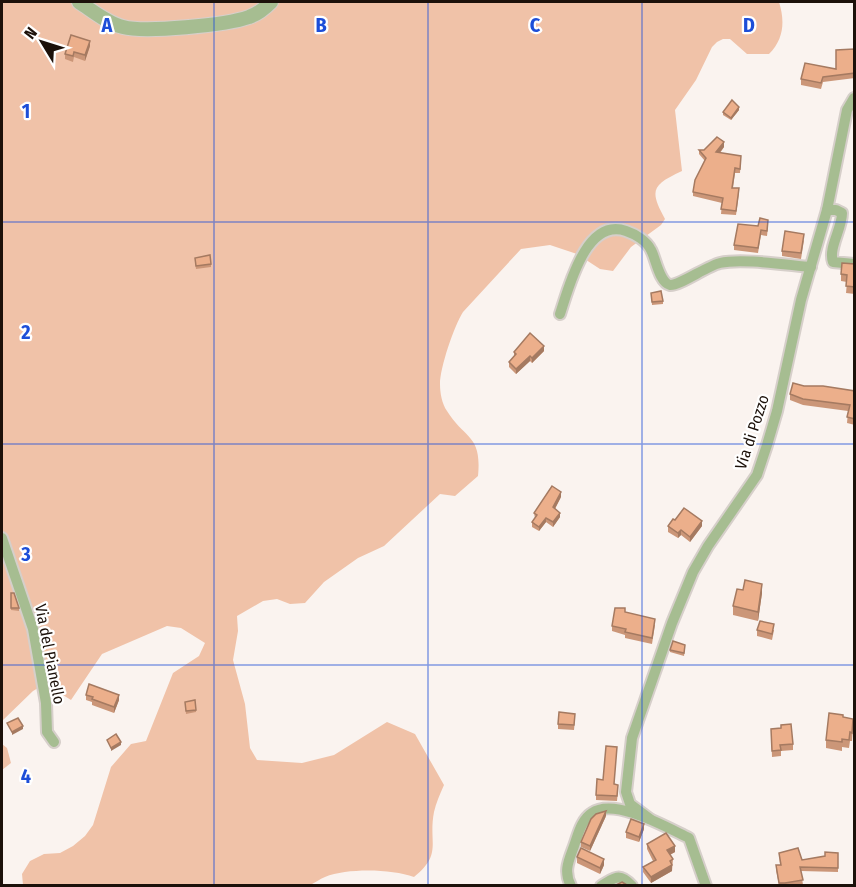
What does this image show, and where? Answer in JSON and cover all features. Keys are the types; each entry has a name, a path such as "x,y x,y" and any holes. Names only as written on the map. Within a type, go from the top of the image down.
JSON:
{"street":[{"path":"80,2 104,20 124,28 149,29 222,23 248,17 264,9 271,2"},
{"name":"Via di Pozzo","path":"650,819 630,804 627,792 632,738 672,623 693,572 757,475 777,411 801,300 827,210 847,110 855,98"},
{"path":"827,210 842,213 840,231 831,257 833,262 855,264"},
{"path":"560,314 587,247 606,231 615,229 633,234 646,242 663,281 669,285 676,284 702,269 720,263 811,267"},
{"name":"Via del Pianello","path":"2,538 33,628 46,703 47,732 54,742"},
{"path":"571,885 566,868 583,822 591,813 614,808 650,819 688,838 706,885"},
{"path":"601,885 618,877 625,878 632,885"}],"shaded area":[{"path":"2,2 779,2 782,30 778,42 769,54 747,54 730,39 717,42 712,47 696,80 675,110 682,171 664,180 656,189 655,195 665,219 661,225 631,247 613,271 600,269 577,254 550,245 521,249 463,312 445,358 440,391 447,411 475,445 479,462 478,476 455,496 440,494 384,546 358,558 324,582 305,603 290,604 277,599 263,601 237,616 238,631 233,660 245,704 250,748 257,760 302,763 334,755 387,722 415,734 444,785 434,812 433,848 429,862 414,877 394,872 370,871 334,874 309,886 23,885 22,874 30,861 44,854 60,853 85,836 93,825 111,767 131,744 146,741 173,673 199,656 205,643 181,628 167,626 102,654 71,700 45,684 33,691 2,721"},
{"path":"2,744 7,748 11,763 2,770"}],"building":[{"path":"71,35 90,41 85,55 74,52 73,56 65,54"},
{"path":"854,49 855,73 823,77 821,83 801,79 805,63 836,69 836,50"},
{"path":"732,100 739,107 731,118 723,112"},
{"path":"717,137 724,142 716,152 741,156 740,169 735,168 732,188 739,188 736,211 721,209 723,198 693,192 695,180 706,158 699,150 704,150"},
{"path":"760,218 768,220 767,231 761,230 758,248 734,245 738,224 758,226"},
{"path":"785,231 804,234 801,253 782,251"},
{"path":"210,255 211,264 196,266 195,258"},
{"path":"842,263 855,264 855,287 846,286 847,275 841,274"},
{"path":"661,291 663,301 652,302 651,293"},
{"path":"530,333 544,346 516,369 509,362 516,354 514,352"},
{"path":"793,383 855,391 855,419 847,417 850,405 803,399 790,394"},
{"path":"552,486 561,492 553,507 560,513 553,522 546,518 539,527 532,522 537,515 534,513"},
{"path":"684,508 702,521 690,537 681,530 678,533 668,526"},
{"path":"745,580 762,584 758,612 733,606 737,589 743,590"},
{"path":"11,593 14,593 19,608 11,608"},
{"path":"615,608 625,608 625,612 655,619 652,638 625,632 626,629 612,626"},
{"path":"760,621 774,624 772,634 757,630"},
{"path":"673,641 685,645 684,653 670,650"},
{"path":"89,684 119,695 114,707 86,695"},
{"path":"195,700 196,710 186,711 185,702"},
{"path":"559,712 575,714 574,725 558,724"},
{"path":"829,713 853,719 849,740 842,739 842,742 826,740"},
{"path":"18,718 23,726 12,732 7,723"},
{"path":"791,724 793,744 780,745 781,750 772,751 771,729"},
{"path":"116,734 121,742 111,748 107,740"},
{"path":"606,746 617,747 614,784 618,785 617,796 596,795 597,779 603,780"},
{"path":"606,811 590,846 581,842 591,819 596,814"},
{"path":"631,819 644,824 639,837 626,832"},
{"path":"666,833 675,846 667,850 673,859 670,861 672,865 651,877 643,867 656,860 647,844"},
{"path":"581,848 604,859 600,868 577,857"},
{"path":"798,848 802,860 825,856 825,852 838,853 838,868 800,867 803,880 779,883 776,865 781,865 779,853"}]}
